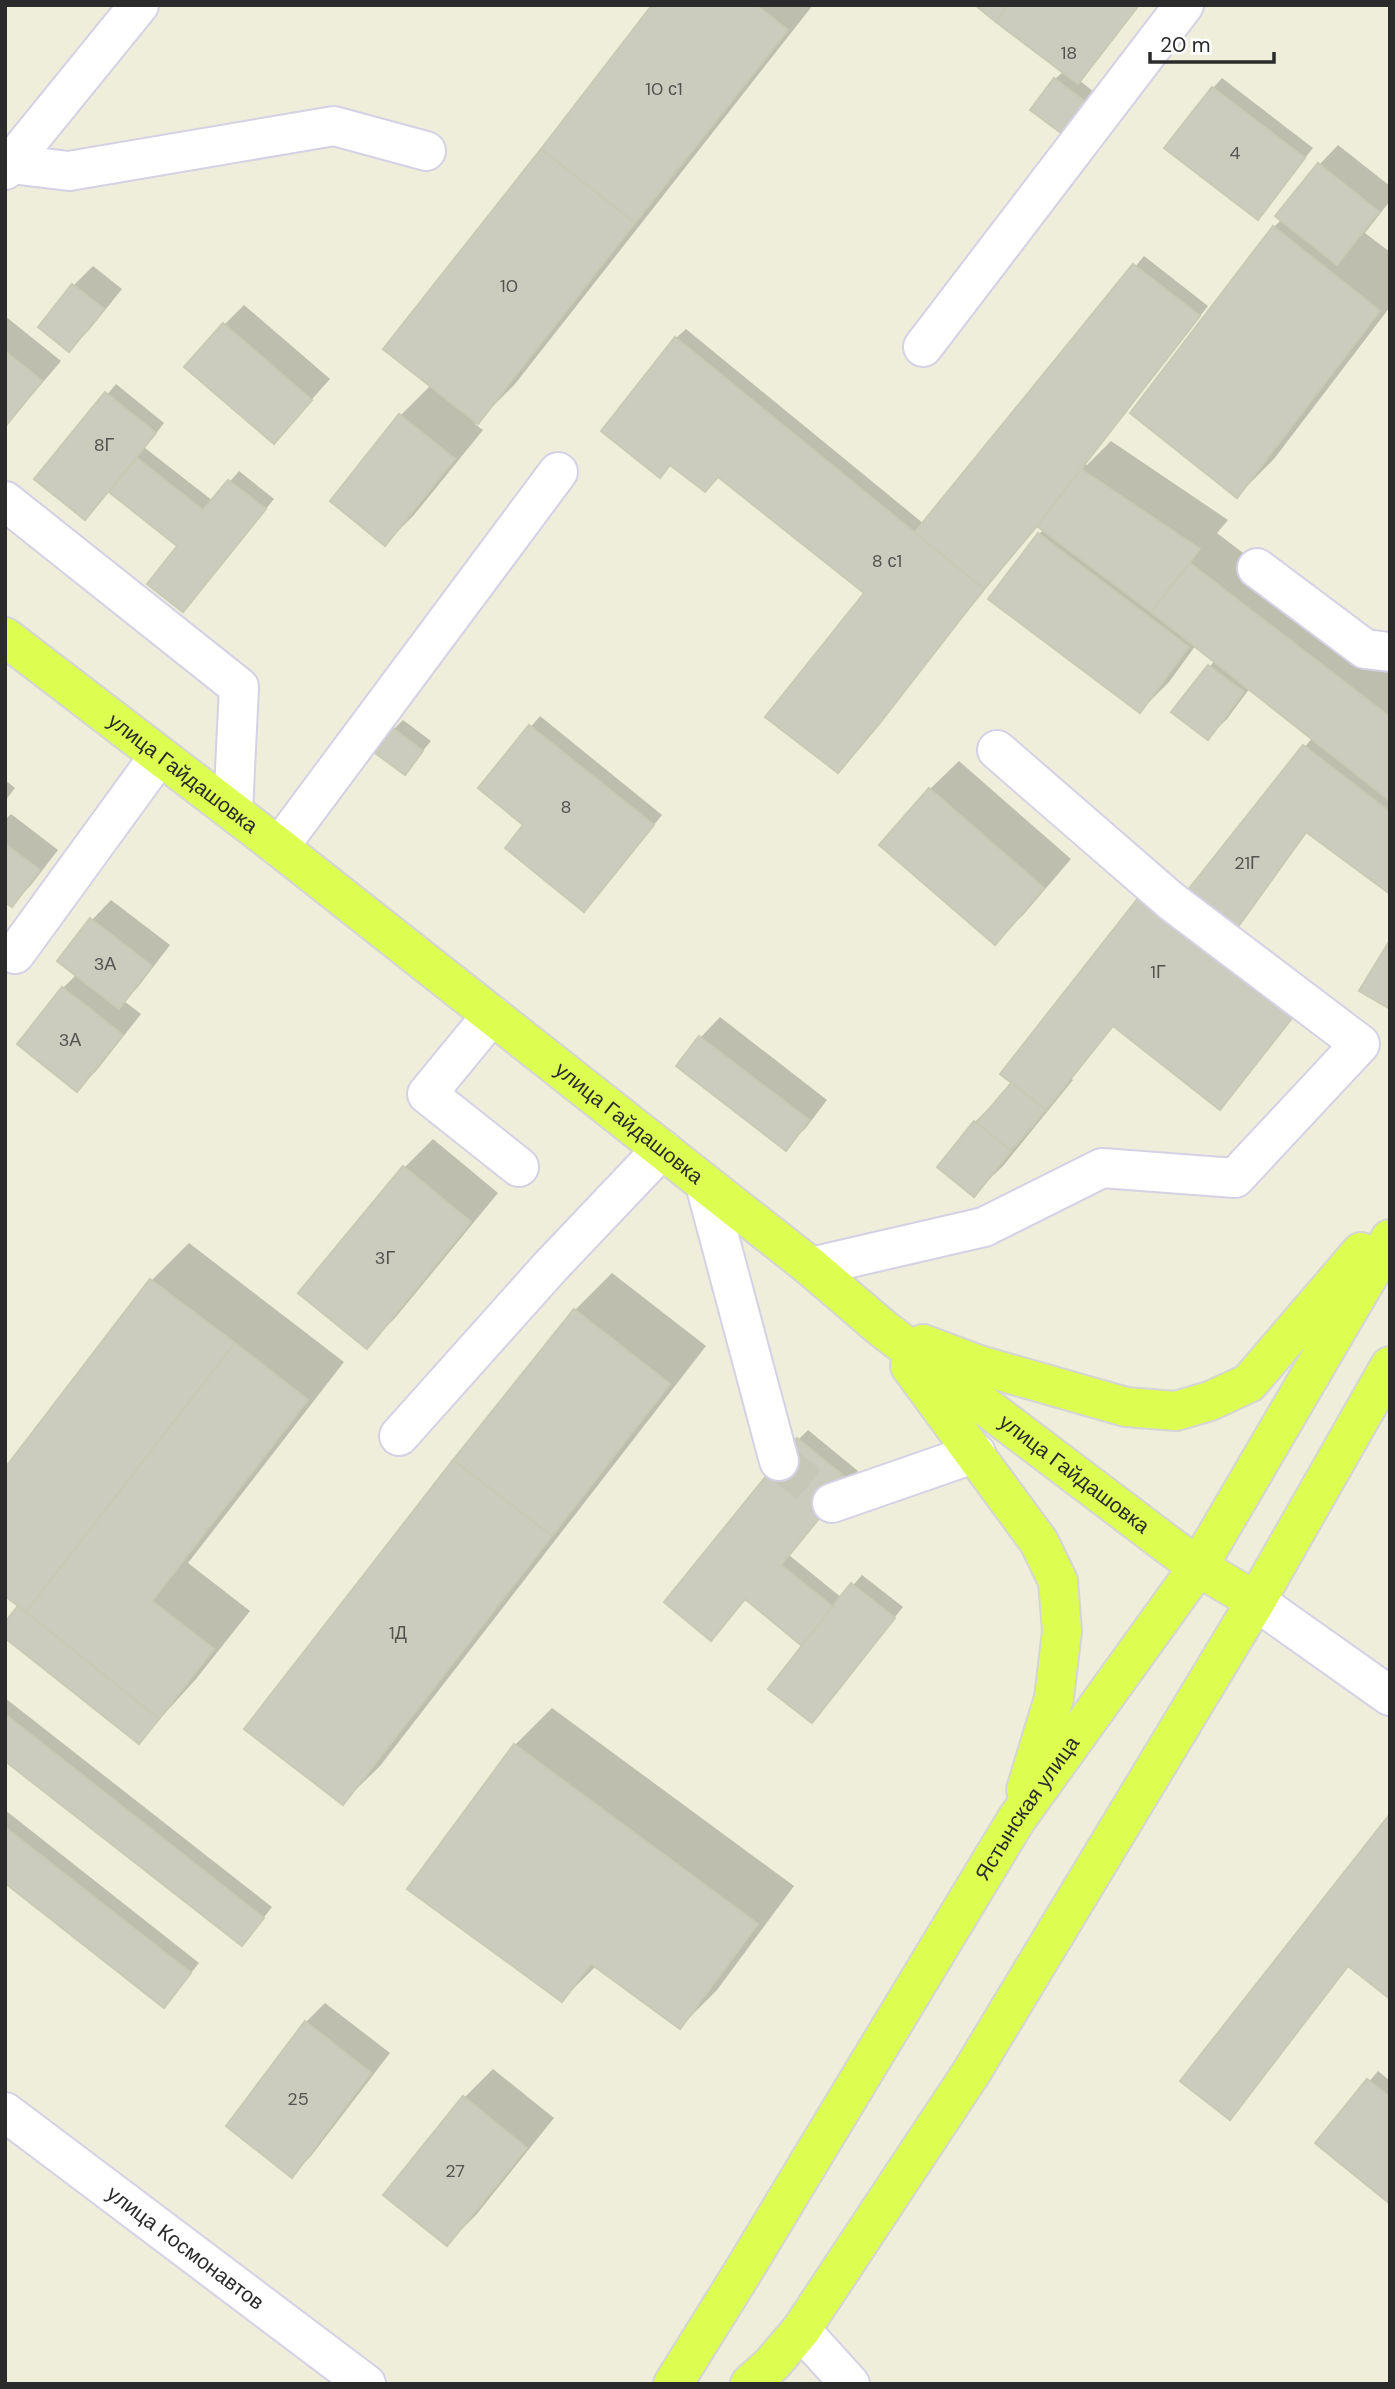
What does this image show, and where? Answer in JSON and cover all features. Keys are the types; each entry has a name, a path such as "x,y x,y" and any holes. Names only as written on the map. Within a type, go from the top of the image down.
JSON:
{"main road":[{"name":"улица Гайдашовка","path":"5,638 233,811 492,1014 811,1267 881,1328 1198,1567 1256,1601"},
{"path":"881,1328 979,1365 1126,1407 1176,1412 1210,1401 1249,1383 1390,1217"},
{"name":"Ястынская улица","path":"673,2384 1017,1820 1198,1567 1390,1239"},
{"path":"881,1328 976,1453 1039,1542 1058,1581 1062,1631 1054,1698 1017,1820"},
{"path":"764,2377 801,2330 971,2073 1256,1601 1390,1366"}],"street":[{"path":"7,165 139,5"},
{"path":"923,347 1184,5"},
{"path":"7,165 69,171 334,126 426,151"},
{"path":"279,847 558,472"},
{"path":"5,501 239,687 233,811"},
{"path":"1257,568 1365,649 1390,652"},
{"path":"811,1267 984,1227 1102,1168 1235,1178 1360,1044 1171,901 997,750"},
{"path":"15,954 159,756"},
{"path":"492,1014 427,1094 519,1167"},
{"path":"399,1436 550,1267 662,1149"},
{"path":"705,1184 779,1461"},
{"path":"832,1503 976,1453"},
{"path":"1256,1601 1390,1696"},
{"name":"улица Космонавтов","path":"5,2112 366,2384"},
{"path":"801,2330 850,2384"}],"building":[{"path":"652,5 756,5 788,30 635,223 541,149"},
{"path":"975,5 1008,5 996,22"},
{"path":"1008,5 1139,5 1078,84 996,22"},
{"path":"1054,78 1091,106 1068,138 1030,110"},
{"path":"1212,87 1305,158 1258,220 1164,148"},
{"path":"541,149 635,223 478,424 383,349"},
{"path":"1318,163 1379,212 1337,265 1275,216"},
{"path":"1273,226 1380,311 1237,498 1130,413"},
{"path":"1133,264 1200,316 1037,526 984,589 914,533"},
{"path":"72,284 104,309 69,352 38,327"},
{"path":"223,323 312,400 274,444 184,367"},
{"path":"675,337 984,589 838,773 765,717 864,593 718,477 705,492 670,465 660,478 601,431"},
{"path":"5,351 42,381 5,427"},
{"path":"105,392 156,433 85,520 34,479"},
{"path":"399,414 455,459 385,546 330,501"},
{"path":"137,458 203,510 228,480 266,509 183,612 147,584 177,546 109,492"},
{"path":"1081,469 1200,549 1151,612 1037,526"},
{"path":"1038,533 1189,647 1140,713 988,599"},
{"path":"1190,563 1390,717 1390,801 1151,612"},
{"path":"1208,665 1244,692 1208,740 1171,712"},
{"path":"529,725 654,825 584,912 505,848 523,825 478,788"},
{"path":"393,728 423,751 405,775 375,753"},
{"path":"1303,745 1390,812 1390,894 1306,832 1235,931 1184,895"},
{"path":"929,788 1044,888 995,945 879,845"},
{"path":"5,844 40,870 12,907 5,902"},
{"path":"1139,897 1293,1017 1220,1110 1113,1026 1046,1110 1000,1074"},
{"path":"90,918 152,966 119,1009 57,961"},
{"path":"1390,940 1390,1009 1359,991"},
{"path":"62,987 123,1035 77,1092 17,1044"},
{"path":"699,1036 809,1120 786,1151 676,1066"},
{"path":"1011,1083 1046,1110 1011,1151 977,1123"},
{"path":"974,1121 1011,1151 974,1197 937,1167"},
{"path":"403,1166 471,1222 367,1349 298,1293"},
{"path":"150,1279 235,1343 26,1612 5,1596 5,1468"},
{"path":"574,1309 670,1384 552,1536 453,1460"},
{"path":"235,1343 308,1400 152,1601 214,1649 159,1719 26,1612"},
{"path":"797,1438 850,1481 781,1565 833,1607 802,1646 745,1599 711,1641 664,1602"},
{"path":"453,1460 552,1536 343,1805 244,1729"},
{"path":"851,1583 895,1618 812,1723 768,1689"},
{"path":"18,1606 159,1719 139,1744 5,1638 5,1622"},
{"path":"5,1714 264,1918 242,1946 5,1761"},
{"path":"514,1744 758,1924 680,2029 591,1964 562,2002 407,1889"},
{"path":"1390,1814 1390,1999 1348,1966 1230,2120 1180,2081"},
{"path":"5,1827 191,1973 164,2008 5,1883"},
{"path":"305,2021 371,2073 292,2178 226,2126"},
{"path":"1367,2079 1390,2097 1390,2204 1315,2143"},
{"path":"463,2096 527,2148 447,2246 383,2195"}],"tunnel":[{"path":"779,1461 832,1503"}]}
